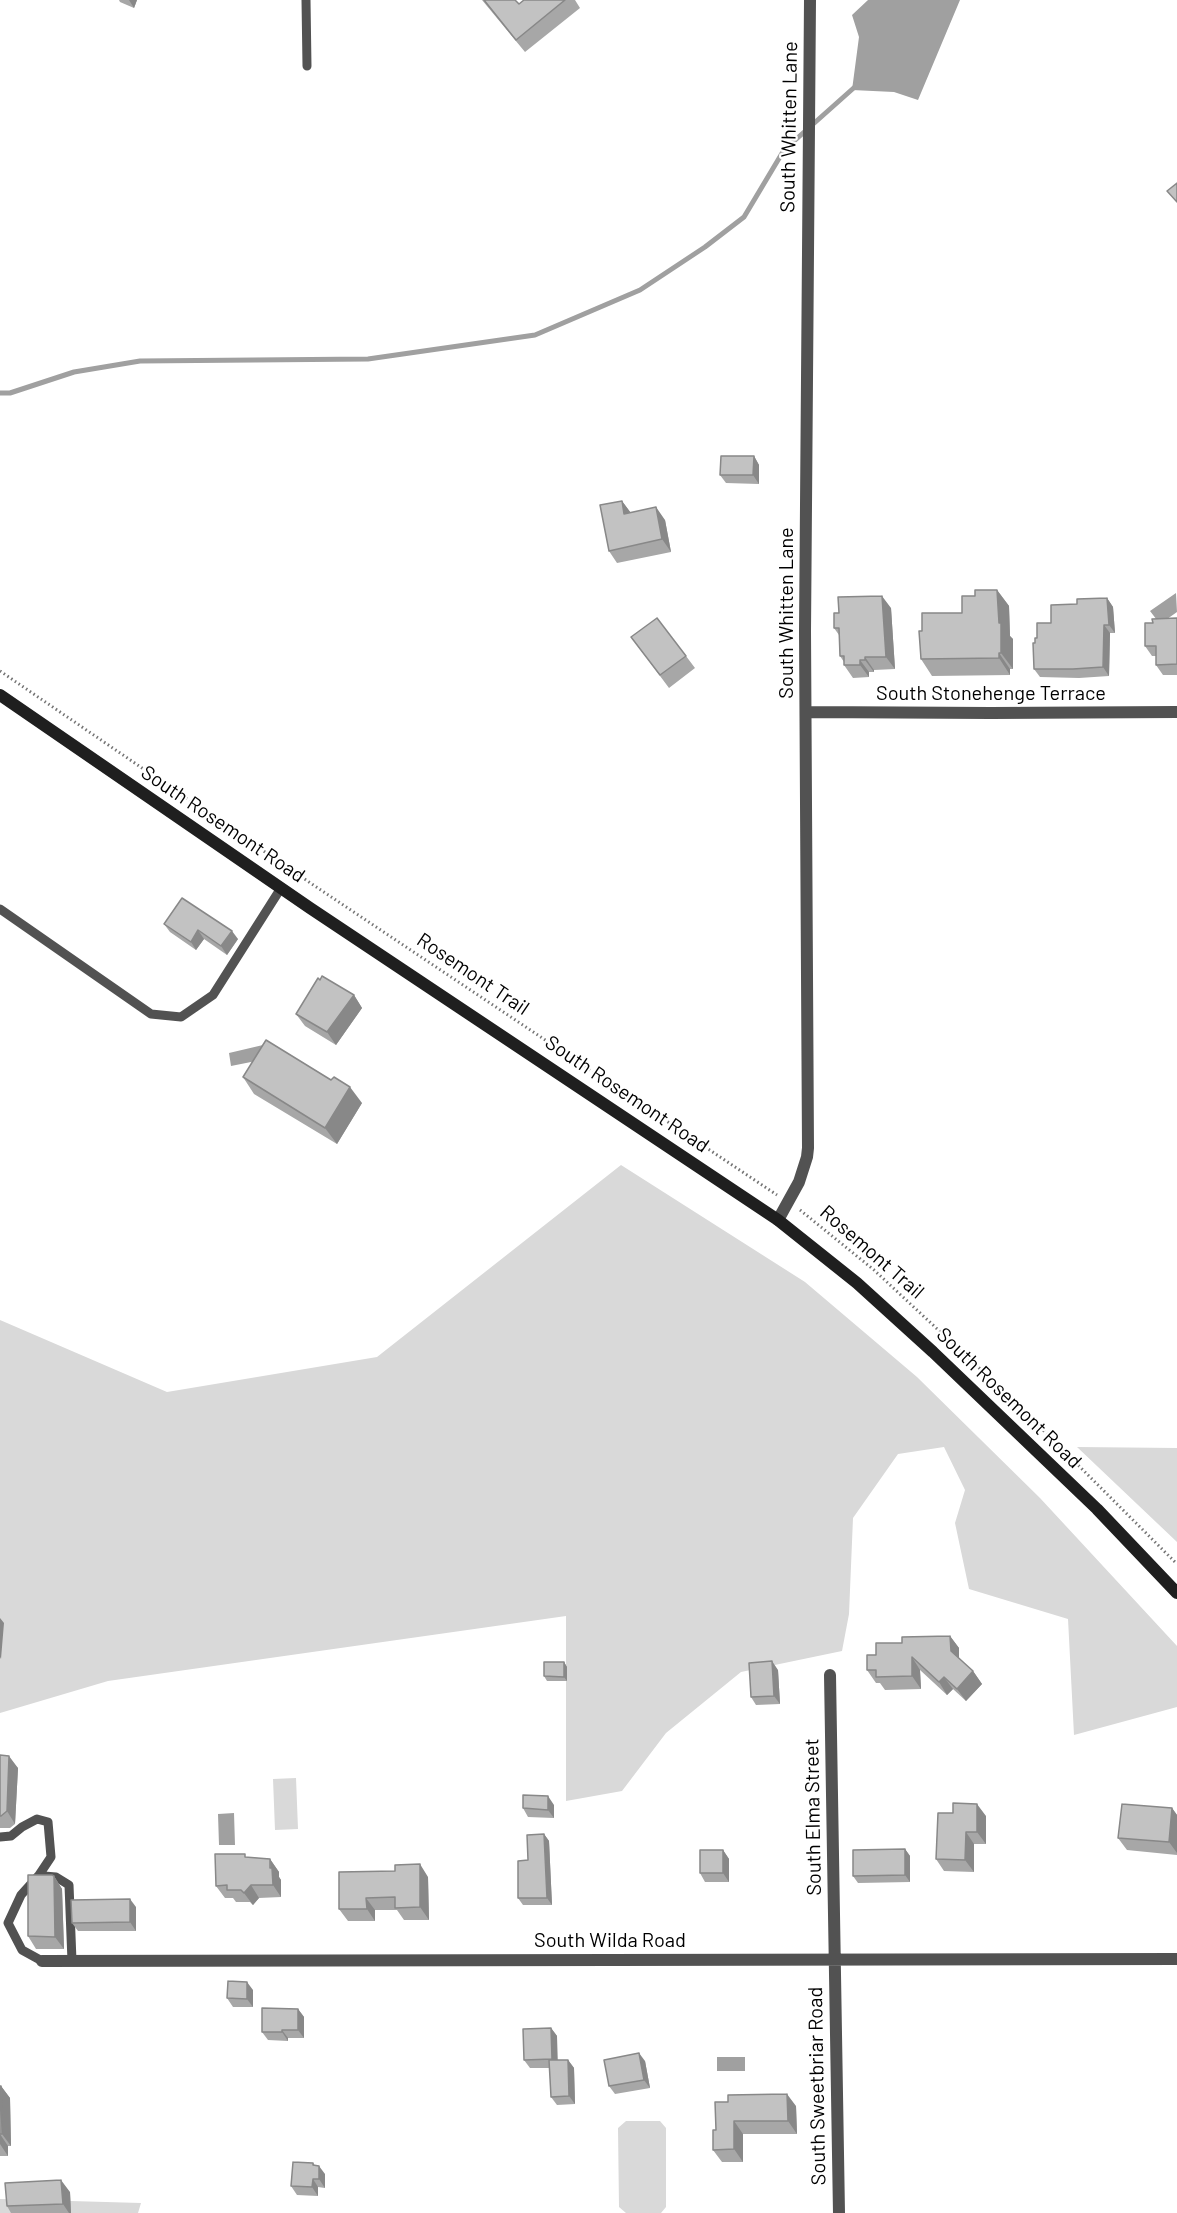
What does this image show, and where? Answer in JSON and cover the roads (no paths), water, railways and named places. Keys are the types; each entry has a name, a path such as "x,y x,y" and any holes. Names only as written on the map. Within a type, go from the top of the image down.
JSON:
{"main road":[{"name":"South Rosemont Road","path":"0,695 281,888 778,1220 857,1283 910,1331 1097,1509 1177,1593"}],"street":[{"name":"South Whitten Lane","path":"778,1220 805,1166 808,1148 806,712 810,0"},
{"name":"South Stonehenge Terrace","path":"806,712 1177,712"},
{"name":"South Elma Street","path":"830,1675 836,1959"},
{"name":"South Sweetbriar Road","path":"836,1959 839,2213"},
{"name":"South Wilda Road","path":"42,1961 1177,1959"}],"lane":[{"path":"306,0 307,66"},
{"path":"0,909 151,1014 181,1017 213,995 281,888"},
{"path":"0,1837 11,1836 38,1819 48,1822 51,1857 21,1895 8,1923 22,1950 42,1961"},
{"path":"39,1875 56,1878 69,1885 72,1961"}],"waterway":[{"path":"0,393 10,393 74,372 140,361 368,359 535,335 640,290 705,247 744,217 784,150 857,85"}]}
